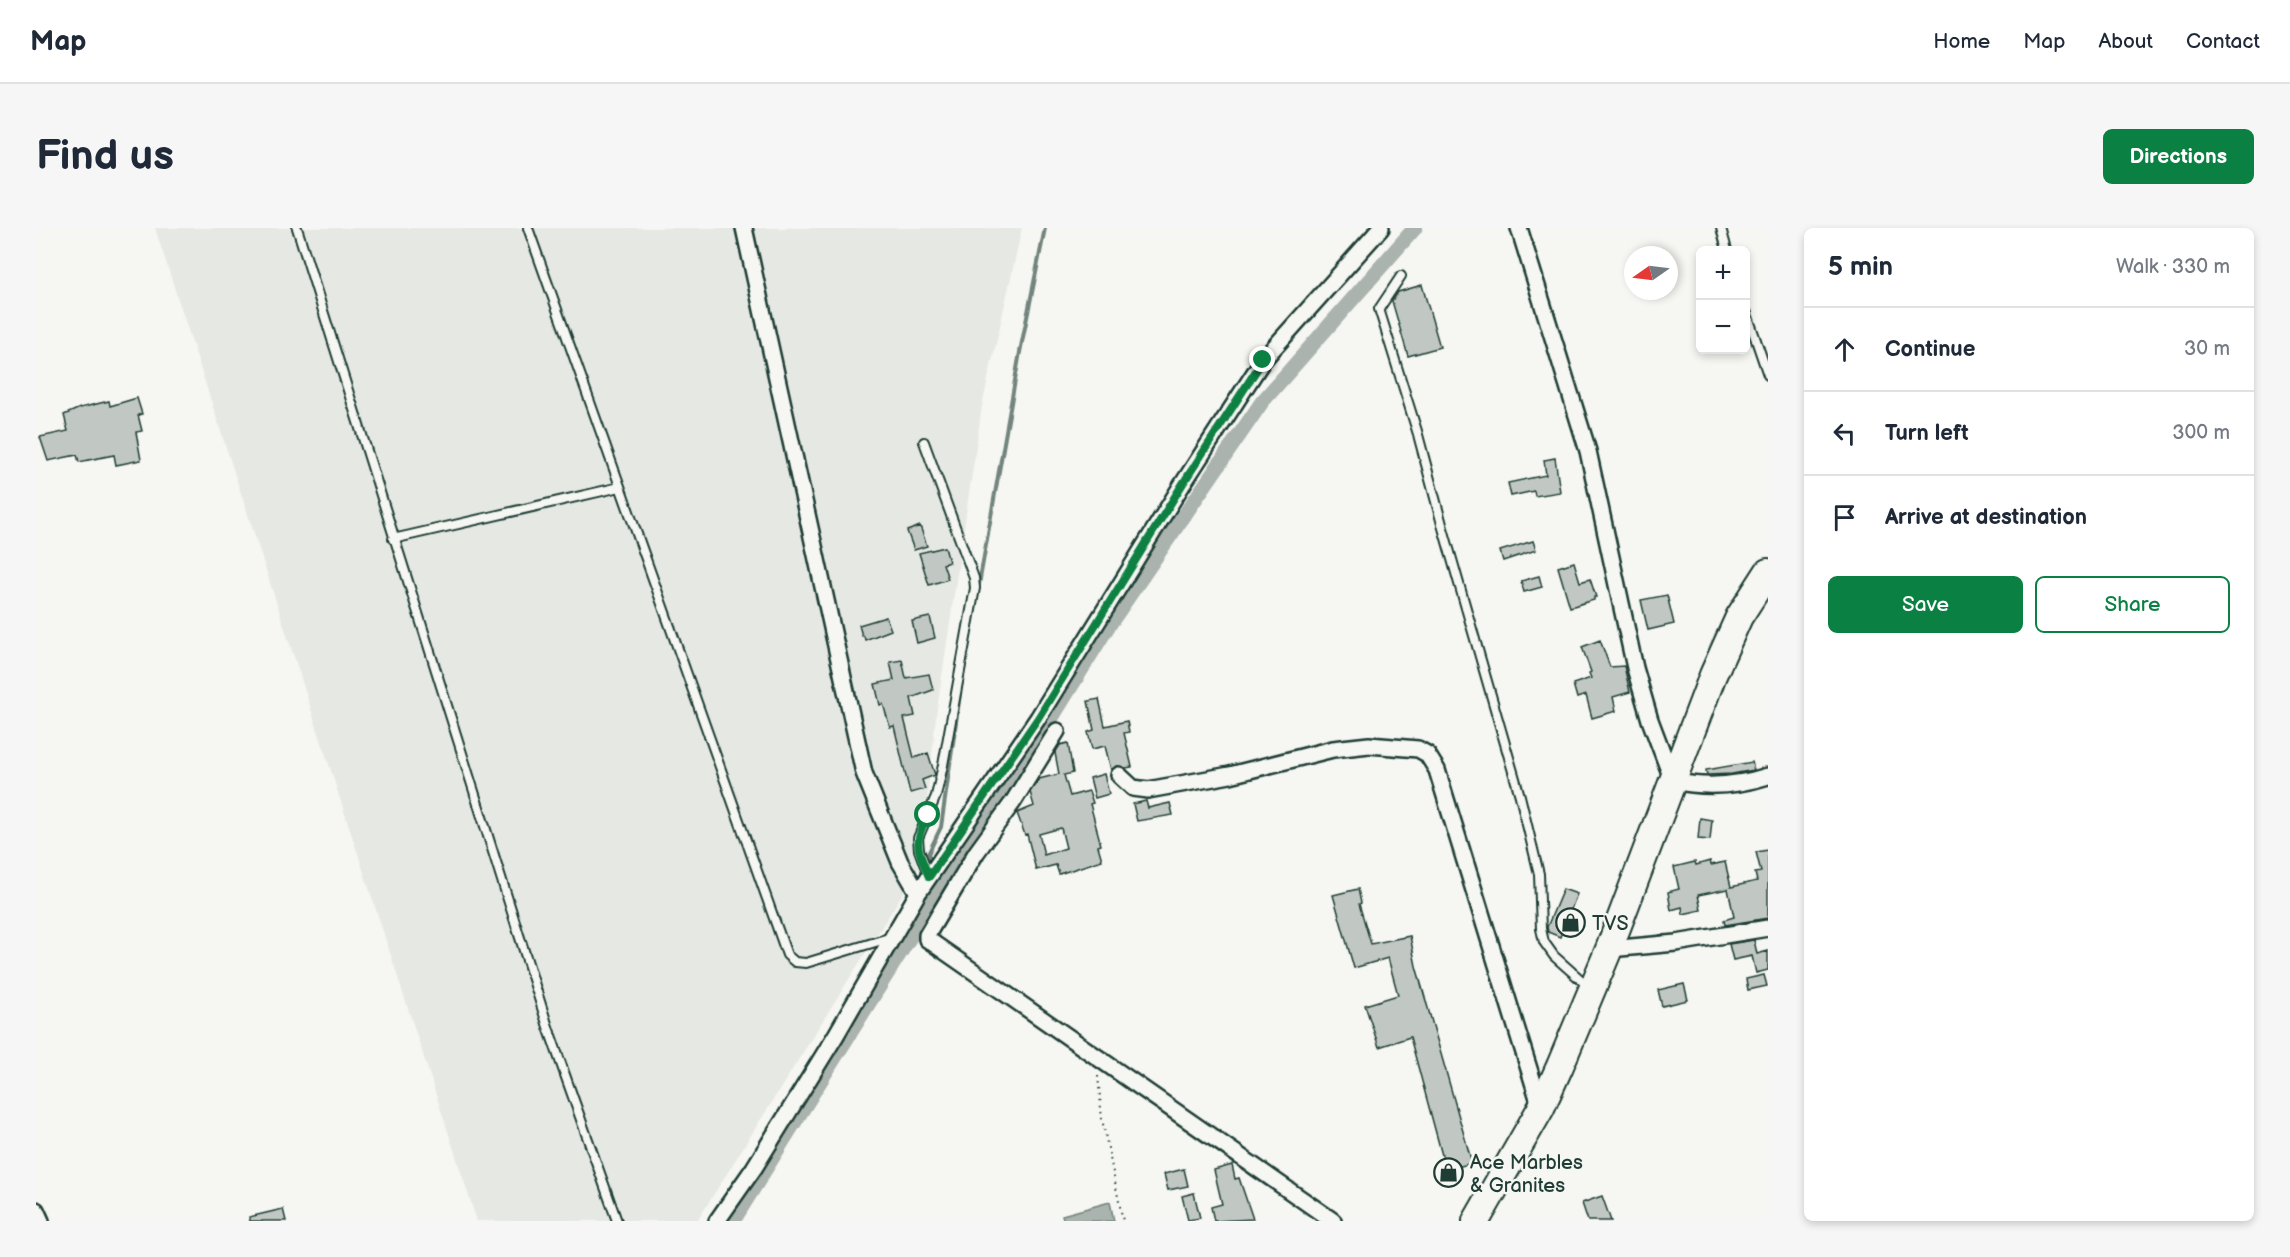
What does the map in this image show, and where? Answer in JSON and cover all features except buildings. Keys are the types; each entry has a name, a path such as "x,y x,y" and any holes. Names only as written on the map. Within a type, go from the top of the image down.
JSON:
{"highway":[{"path":"1476,1221 1541,1108 1609,949 1727,641 1739,617 1768,572"}],"street":[{"path":"744,228 864,773 900,862 918,893"},
{"path":"717,1221 754,1168 918,893 1062,681 1182,485 1263,360 1380,228"},
{"path":"1519,228 1588,451 1635,668 1650,720 1673,781 1697,786 1725,785 1768,777"},
{"path":"1057,731 1013,802 976,853 927,935 927,939 1333,1221"},
{"path":"1119,775 1133,788 1148,790 1230,775 1333,749 1369,746 1407,747 1427,754 1437,770 1541,1108"},
{"path":"956,839 976,853"},
{"path":"1609,949 1659,945 1768,928"},
{"path":"36,1210 41,1221"}],"lane":[{"path":"297,228 548,1027 617,1221"},
{"path":"528,228 787,955 795,962 806,963 894,936"},
{"path":"1721,228 1726,246"},
{"path":"1401,276 1379,309 1417,431 1520,796 1539,874 1540,929 1544,942 1574,976 1592,990"},
{"path":"1750,323 1768,375"},
{"path":"924,442 974,578 975,588 936,796 918,838 919,850 929,877"},
{"path":"393,539 620,488"}],"path":[{"path":"1096,1056 1102,1119 1123,1221"}],"shaded area":[{"path":"155,228 1022,228 982,406 936,716 920,866 697,1221 477,1221"},
{"path":"1110,1202 1114,1221 1064,1221 1062,1215"}],"waterway":[{"path":"978,590 1020,352 1045,228"},
{"path":"733,1221 915,929 1005,794 1107,628 1262,402 1415,228"},
{"path":"931,860 928,854 941,827 962,680"}],"place":[{"name":"TVS","path":"1571,923"},
{"name":"Ace Marbles & Granites","path":"1449,1173"}],"route":[{"path":"928,815 918,838 922,861 929,877 1062,681 1182,485 1263,360"}]}
